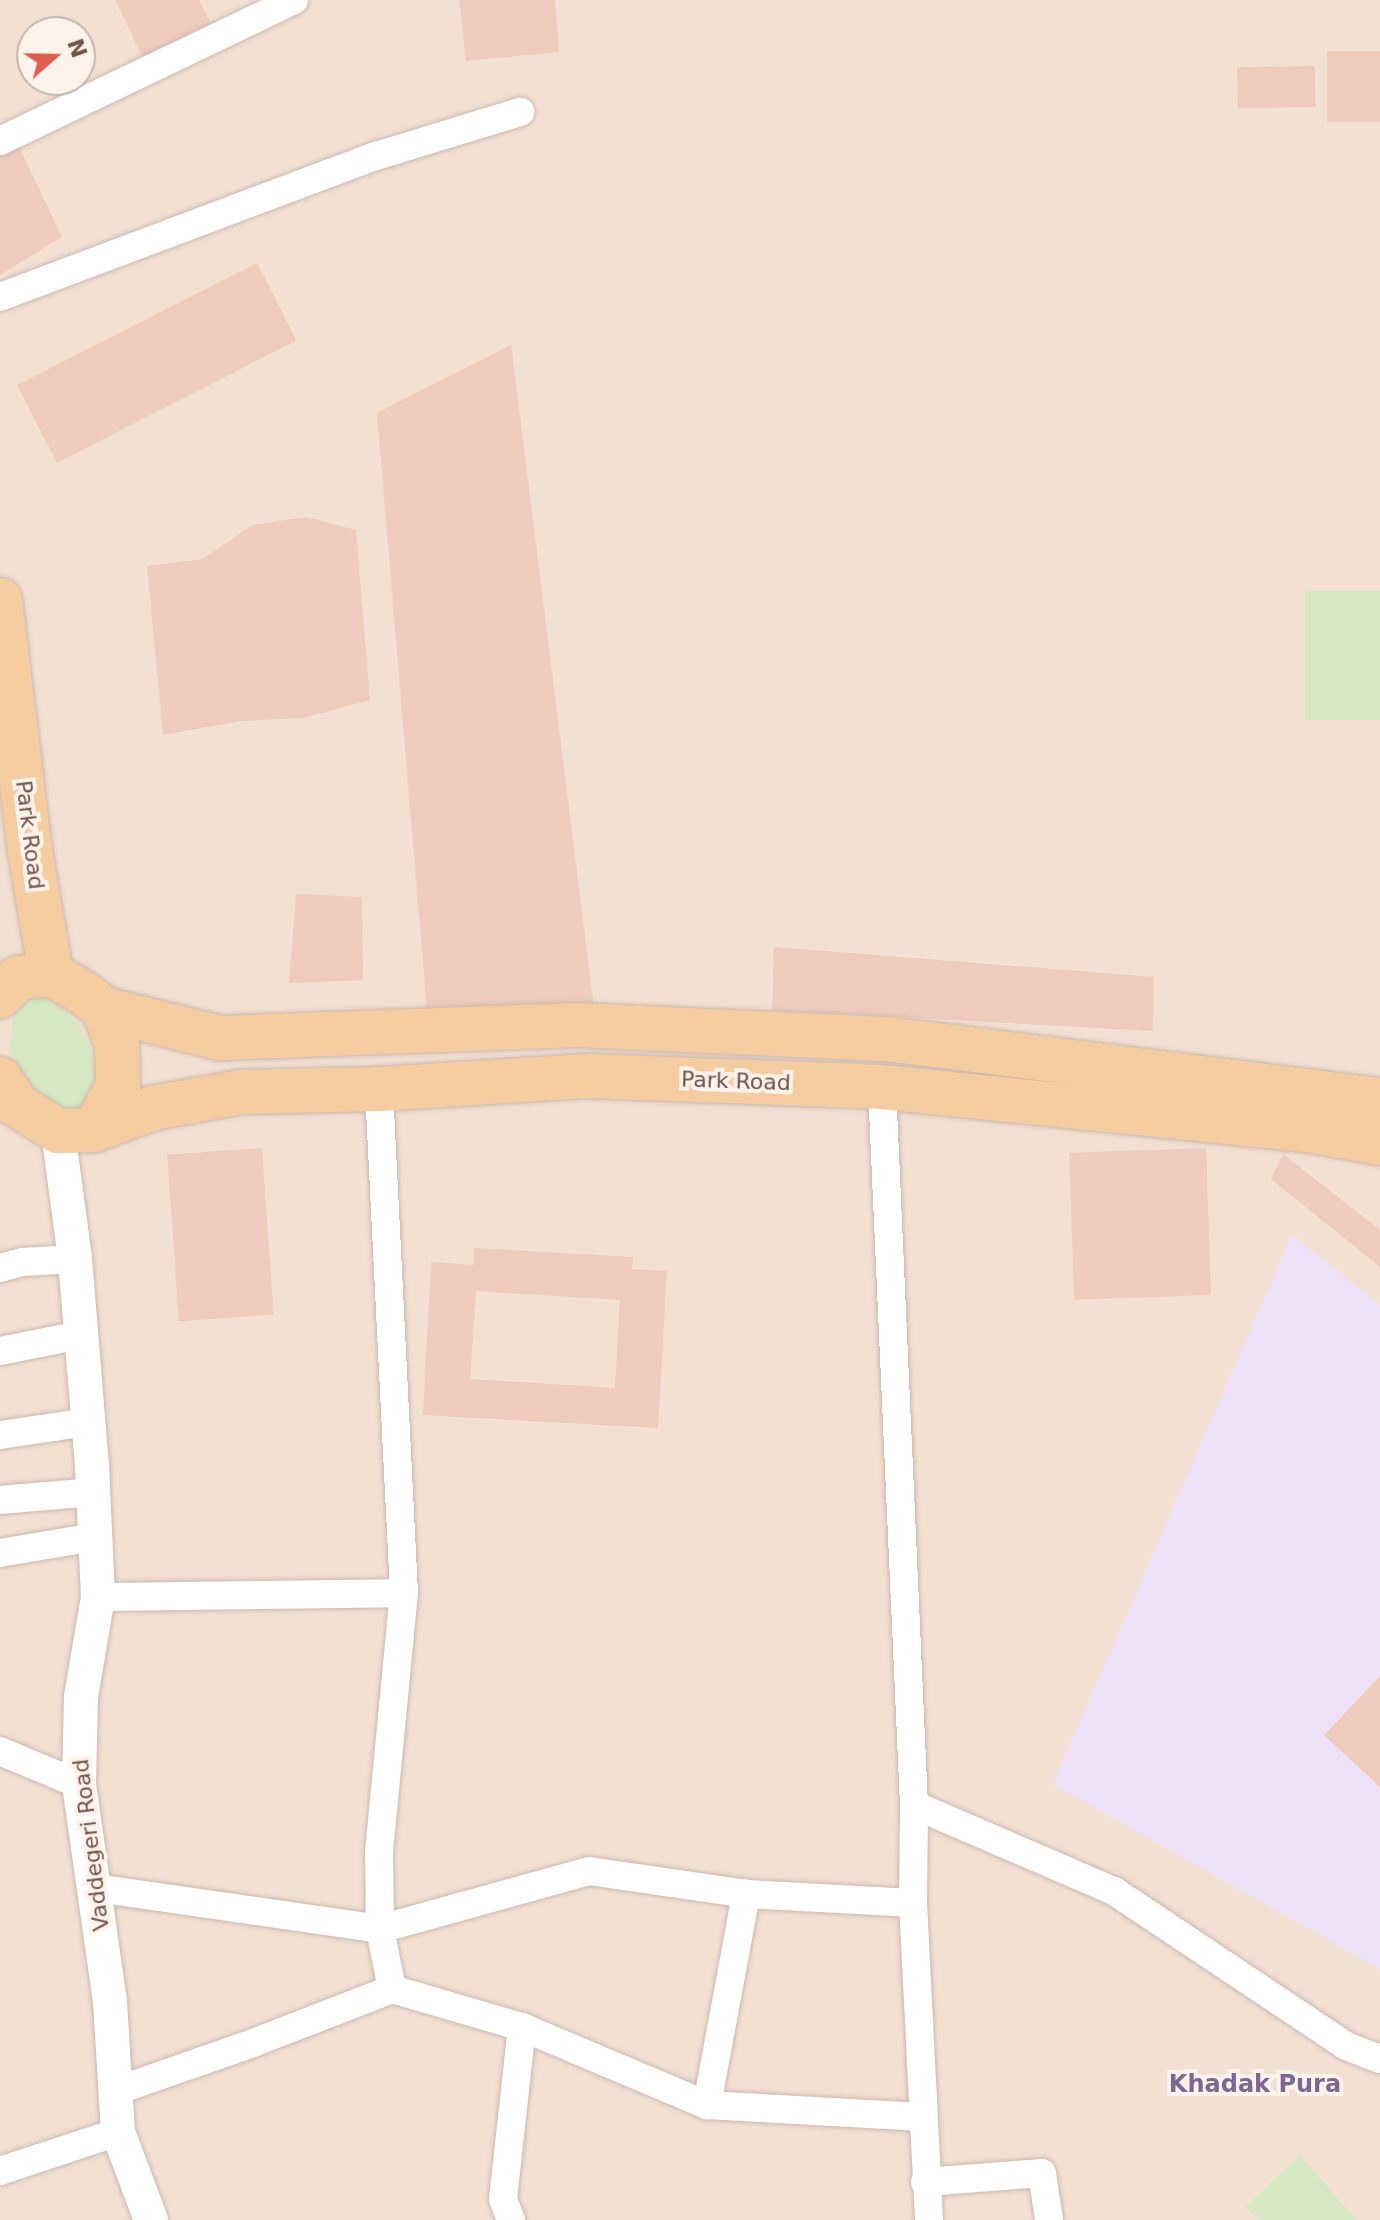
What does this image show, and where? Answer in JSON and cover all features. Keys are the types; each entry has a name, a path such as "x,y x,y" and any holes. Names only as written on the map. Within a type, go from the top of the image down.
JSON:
{"main road":[{"name":"Park Road","path":"0,600 5,621 30,851 51,974"},
{"path":"0,996 18,978 51,974 104,1009 220,1038 577,1025 887,1039 1380,1100"},
{"path":"0,1079 17,1105 76,1130 118,1086 117,1045 104,1009"},
{"name":"Park Road","path":"76,1130 153,1108 241,1092 379,1089 588,1076 882,1087 1309,1130 1380,1143"}],"street":[{"path":"0,141 294,0"},
{"path":"0,297 376,156 520,112"},
{"path":"882,1087 914,1805 913,1903 929,2220"},
{"path":"379,1089 404,1593 379,1852 380,1929 392,1989"},
{"name":"Vaddegeri Road","path":"76,1130 75,1259 94,1492 98,1597 81,1696 79,1784 110,2001 118,2132 151,2220"},
{"path":"0,1268 22,1262 75,1259"},
{"path":"0,1351 80,1335"},
{"path":"0,1435 88,1422"},
{"path":"0,1500 94,1492"},
{"path":"0,1553 95,1537"},
{"path":"98,1597 404,1593"},
{"path":"0,1751 79,1784"},
{"path":"914,1805 1114,1891 1346,2046 1380,2059"},
{"path":"96,1888 380,1929 589,1871 746,1894 913,1903"},
{"path":"707,2105 746,1894"},
{"path":"116,2091 253,2043 392,1989 522,2027 707,2105 922,2117"},
{"path":"511,2220 503,2199 522,2027"},
{"path":"0,2171 118,2132"},
{"path":"925,2182 1042,2173 1049,2220"}],"shaded area":[{"path":"0,0 1380,0 1380,2220 0,2220"},
{"path":"1292,1235 1380,1305 1380,1969 1053,1784"}],"green space":[{"path":"1305,591 1380,591 1380,720 1305,720"},
{"path":"32,995 53,997 78,1025 95,1055 102,1076 82,1109 62,1110 32,1087 10,1051 13,1016"},
{"path":"1300,2156 1357,2220 1260,2220 1245,2207"}],"building":[{"path":"115,0 199,0 218,38 150,72"},
{"path":"459,0 555,0 559,52 466,61"},
{"path":"1327,51 1380,51 1380,122 1327,122"},
{"path":"1315,66 1316,107 1238,108 1237,67"},
{"path":"13,134 62,237 0,275 0,140"},
{"path":"257,263 296,341 57,463 17,385"},
{"path":"511,345 594,1009 427,1011 377,413"},
{"path":"306,517 356,530 370,700 303,718 241,721 163,735 147,566 203,559 252,525"},
{"path":"296,894 362,897 363,980 289,983"},
{"path":"774,947 1154,977 1153,1031 772,1010"},
{"path":"262,1148 274,1315 179,1321 167,1155"},
{"path":"1206,1148 1211,1295 1074,1300 1069,1153"},
{"path":"1283,1154 1380,1230 1380,1267 1271,1179"},
{"path":"474,1248 633,1257 632,1269 667,1271 658,1428 423,1415 431,1262 474,1265","holes":["476,1291 620,1300 615,1388 470,1379"]},
{"path":"1380,1676 1380,1787 1324,1735"}],"district":[{"name":"Khadak Pura","path":"1255,2085"}]}
